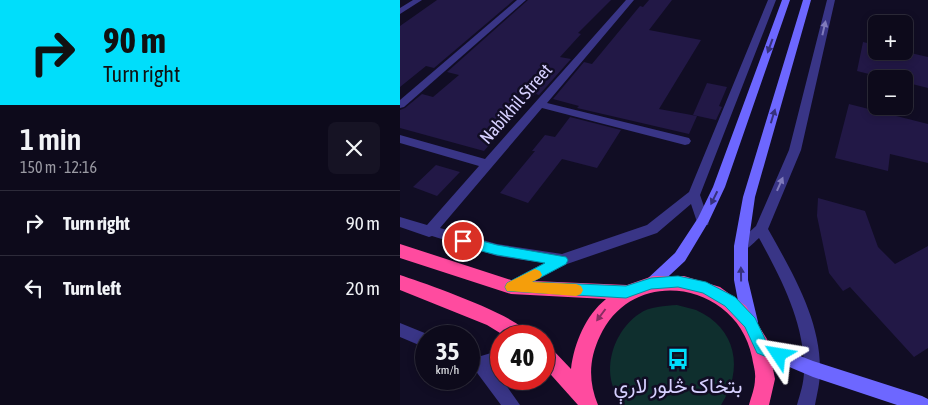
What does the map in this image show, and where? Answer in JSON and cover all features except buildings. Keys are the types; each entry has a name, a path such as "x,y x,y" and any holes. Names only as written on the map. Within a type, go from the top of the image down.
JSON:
{"highway":[{"path":"400,251 511,287 626,292 651,284 678,282 706,288 730,301 750,322 762,348 766,377 759,405"},
{"path":"400,282 493,319 503,325"},
{"path":"585,399 580,363 588,334 604,310 626,292"},
{"path":"555,366 585,399"}],"main road":[{"path":"651,284 680,257 703,221 720,187 786,0"},
{"path":"750,322 741,280 741,246 748,197 807,0"},
{"path":"762,348 813,369 922,405"}],"street":[{"path":"400,12 418,0"},
{"path":"400,105 522,0"},
{"name":"Nabikhil Street","path":"428,232 630,0"},
{"path":"511,287 562,260 652,229 694,195 772,0"},
{"path":"741,246 761,229 795,150 831,0"},
{"path":"539,104 685,140"},
{"path":"400,138 488,164"},
{"path":"694,195 703,221"},
{"path":"400,222 428,232 497,250 562,260"},
{"path":"761,229 783,268 806,324 813,369 806,405"},
{"path":"400,330 415,336"},
{"path":"480,367 511,405"}],"green space":[{"path":"677,305 696,310 710,318 728,339 734,364 733,378 728,392 721,405 625,405 617,394 610,370 615,344 629,322 643,311"}],"slow traffic":[{"path":"535,275 511,287 576,290"}],"place":[{"name":"بتخاک څلور لارې","path":"678,359"}],"route":[{"path":"463,241 497,250 562,260 511,287 626,292 651,284 678,282 706,288 730,301 750,322 762,348 779,355"}]}
